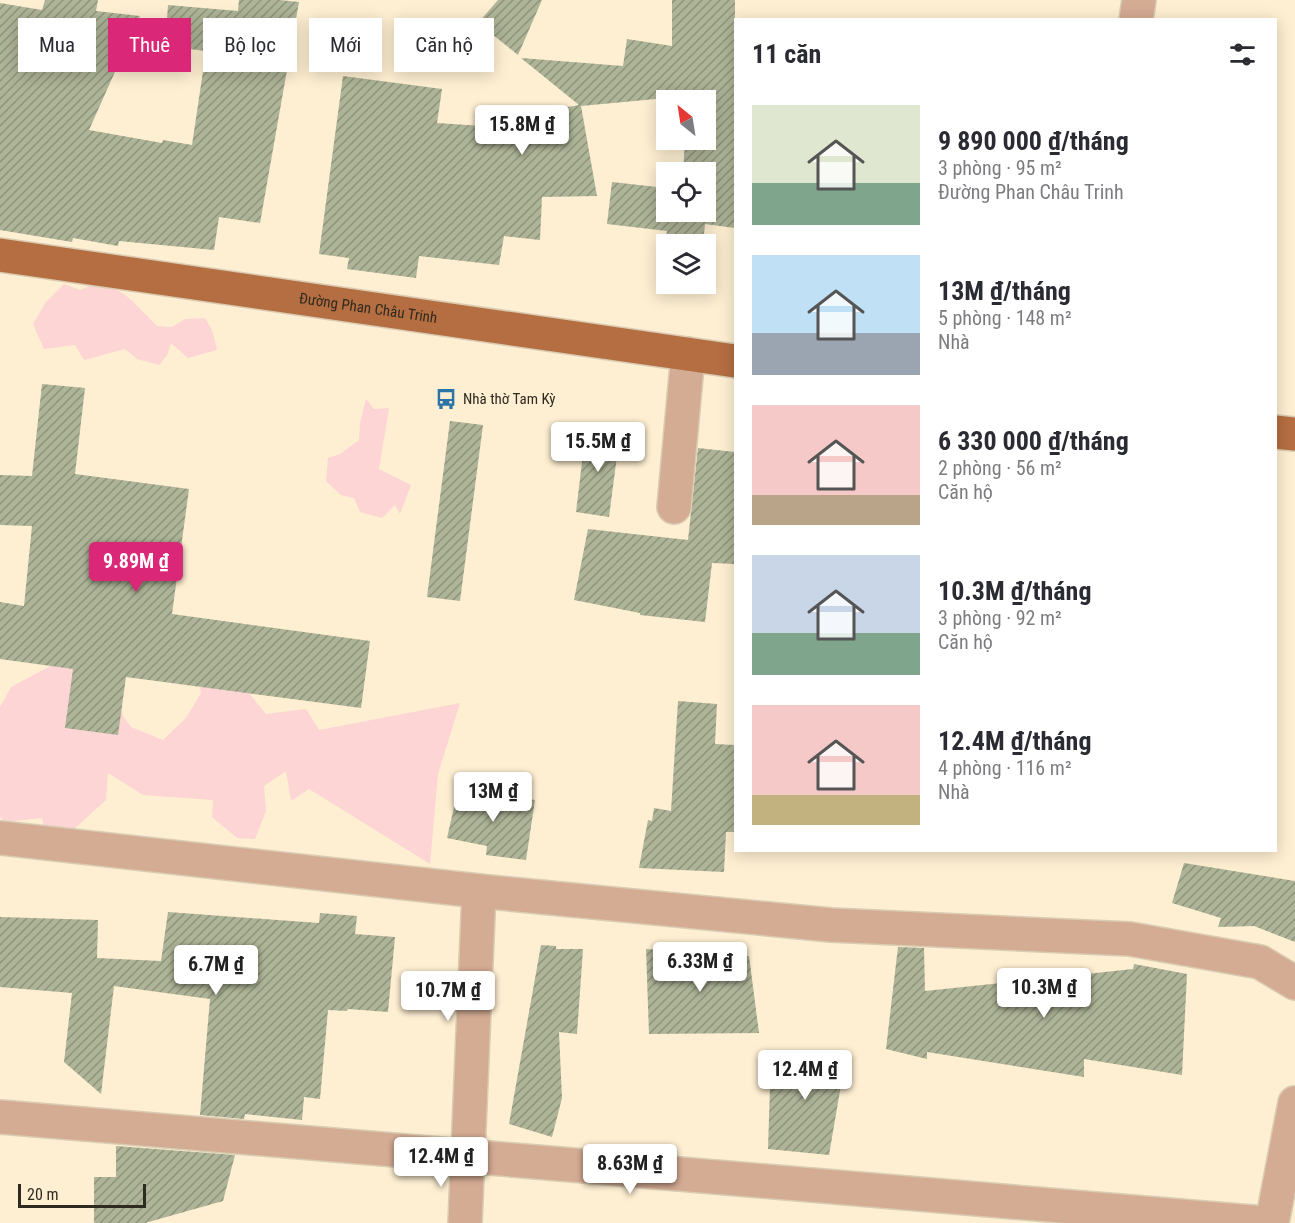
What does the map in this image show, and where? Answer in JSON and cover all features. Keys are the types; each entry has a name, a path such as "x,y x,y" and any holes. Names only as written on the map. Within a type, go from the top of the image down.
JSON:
{"main road":[{"name":"Đường Phan Châu Trinh","path":"0,255 734,361"},
{"path":"1277,432 1295,434"}],"street":[{"path":"1136,18 1139,0"},
{"path":"674,507 688,354"},
{"path":"0,838 479,891 831,925 1130,939 1260,962 1295,983"},
{"path":"465,1223 479,891"},
{"path":"1272,1223 1295,1103"},
{"path":"0,1117 1264,1223"}],"shaded area":[{"path":"96,283 106,285 123,294 157,326 172,327 185,319 205,318 212,330 217,350 188,358 171,343 167,355 159,365 137,359 125,349 84,360 75,345 44,349 33,324 46,302 64,284 80,290"},
{"path":"366,399 374,409 389,408 379,469 411,485 400,514 395,505 382,518 360,512 354,498 341,495 326,481 328,458 340,454 359,440 360,423"},
{"path":"110,642 123,716 131,727 163,740 186,718 201,693 196,662 243,686 266,714 306,709 319,730 460,703 438,774 430,864 309,789 291,801 286,771 264,786 266,811 255,839 237,838 212,817 213,800 143,795 108,773 106,800 72,831 45,835 42,818 5,822 0,817 0,707 11,687 86,647"}],"building":[{"path":"45,0 98,0 96,11 140,16 139,18 108,18 108,72 115,72 89,130 162,143 163,140 192,145 203,71 287,72 260,223 219,217 214,250 119,241 118,246 73,238 72,242 0,230 0,3 42,10"},
{"path":"239,0 299,2 296,18 203,18 203,51 191,49 191,18 167,18 168,5 238,11"},
{"path":"498,0 542,0 518,55 494,36 494,18 482,18"},
{"path":"672,0 735,0 734,228 705,224 704,234 667,234 667,231 607,224 612,182 656,187 656,222 716,222 716,162 684,162 684,150 716,150 716,90 656,90 656,99 581,106 597,196 542,197 540,240 504,236 499,265 419,256 416,278 347,269 349,258 319,254 343,76 442,89 437,123 543,130 540,112 579,105 521,58 623,66 627,39 672,46"},
{"path":"42,384 85,388 75,474 189,489 172,614 370,641 361,708 126,677 118,735 65,728 73,669 0,659 0,602 24,606 32,526 0,525 0,475 32,476"},
{"path":"450,421 483,425 460,601 427,597"},
{"path":"586,429 620,433 609,517 576,512"},
{"path":"698,448 734,452 734,564 712,563 705,622 640,615 640,613 574,600 588,529 688,540"},
{"path":"678,701 717,704 715,744 734,745 734,832 726,832 724,872 639,868 648,820 652,821 654,808 671,811"},
{"path":"458,789 535,800 526,860 486,855 487,846 447,838"},
{"path":"1184,863 1295,881 1295,942 1254,926 1218,927 1221,918 1172,903"},
{"path":"168,912 319,923 320,913 357,916 355,934 395,937 388,1012 328,1010 320,1099 304,1097 302,1120 245,1114 244,1119 200,1115 210,999 114,986 101,1094 64,1062 72,993 0,987 0,917 98,920 97,958 161,961"},
{"path":"541,945 556,946 556,949 583,949 577,1034 559,1032 562,1098 552,1137 509,1124"},
{"path":"898,947 924,948 925,991 1133,969 1134,964 1187,974 1182,1075 1084,1059 1084,1077 927,1052 927,1059 886,1049"},
{"path":"646,949 749,956 759,1033 649,1034"},
{"path":"847,1050 829,1155 768,1149 771,1055"},
{"path":"116,1146 235,1155 223,1201 145,1223 94,1223 94,1177 116,1177"}],"place":[{"name":"Nhà thờ Tam Kỳ","path":"446,399"}]}
